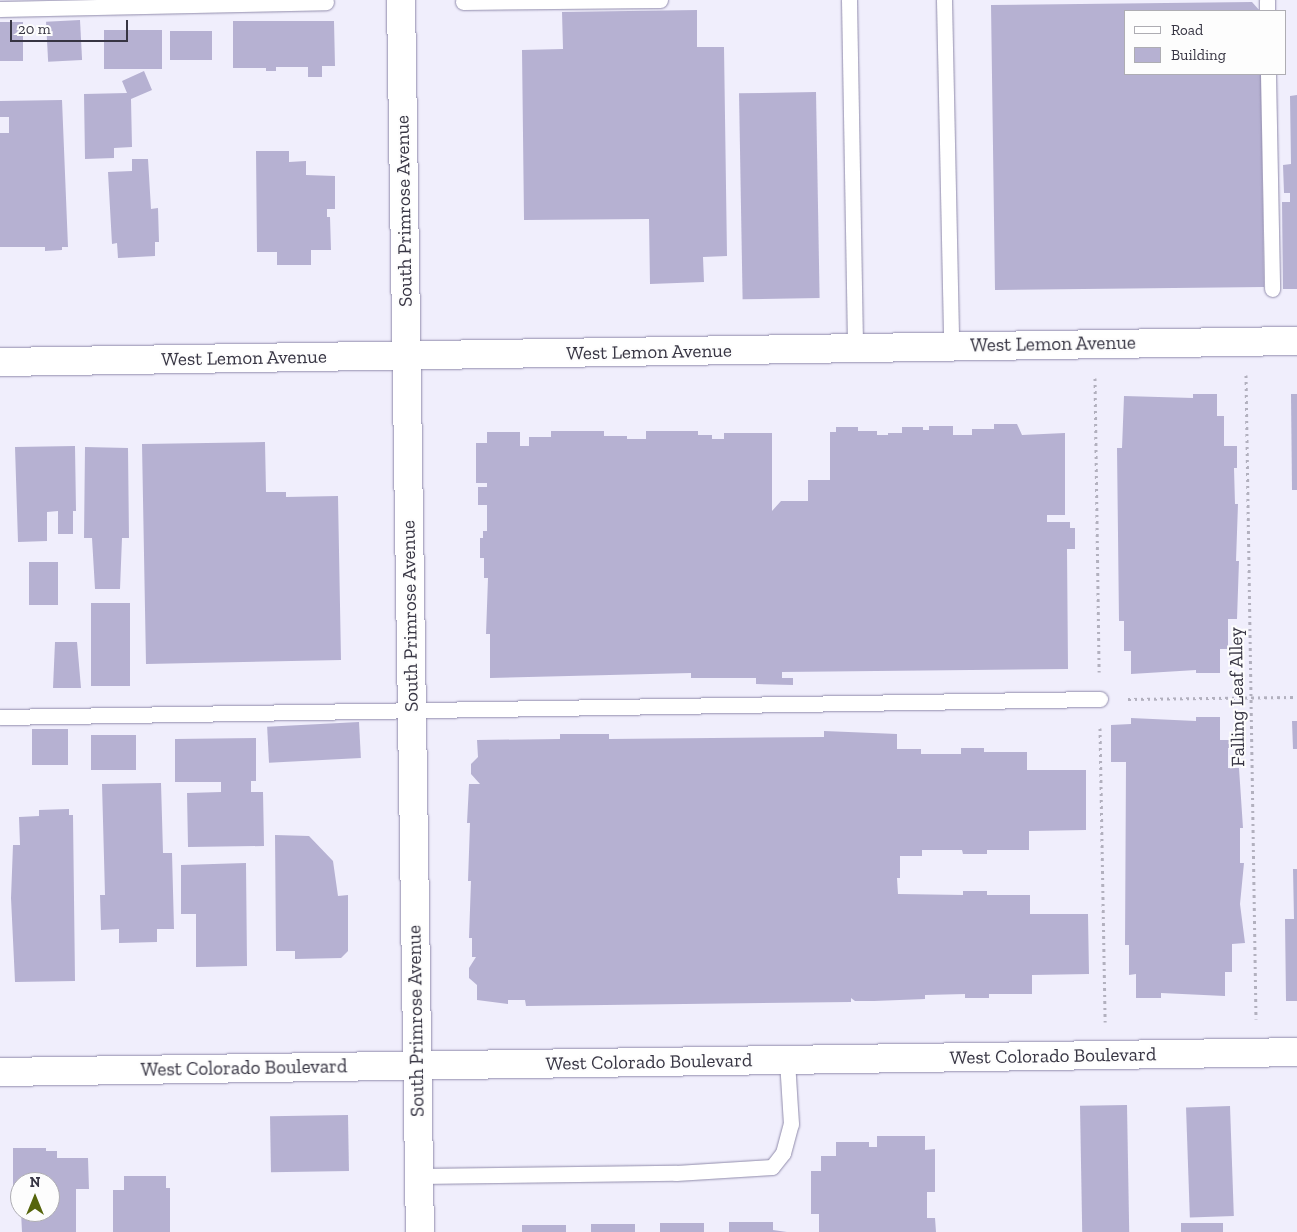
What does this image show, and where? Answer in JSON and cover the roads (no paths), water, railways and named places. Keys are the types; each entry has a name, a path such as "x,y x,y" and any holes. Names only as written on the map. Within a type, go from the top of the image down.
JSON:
{"street":[{"name":"South Primrose Avenue","path":"401,0 420,1232"},
{"name":"West Lemon Avenue","path":"0,362 1297,341"},
{"name":"West Colorado Boulevard","path":"0,1072 1297,1052"}],"lane":[{"path":"463,2 660,0"},
{"path":"849,0 855,348"},
{"path":"944,0 952,346"},
{"path":"0,9 326,2"},
{"path":"1268,75 1272,290"},
{"path":"0,717 1100,700"},
{"path":"419,1176 676,1173 772,1167 783,1153 791,1124 787,1060"}]}
